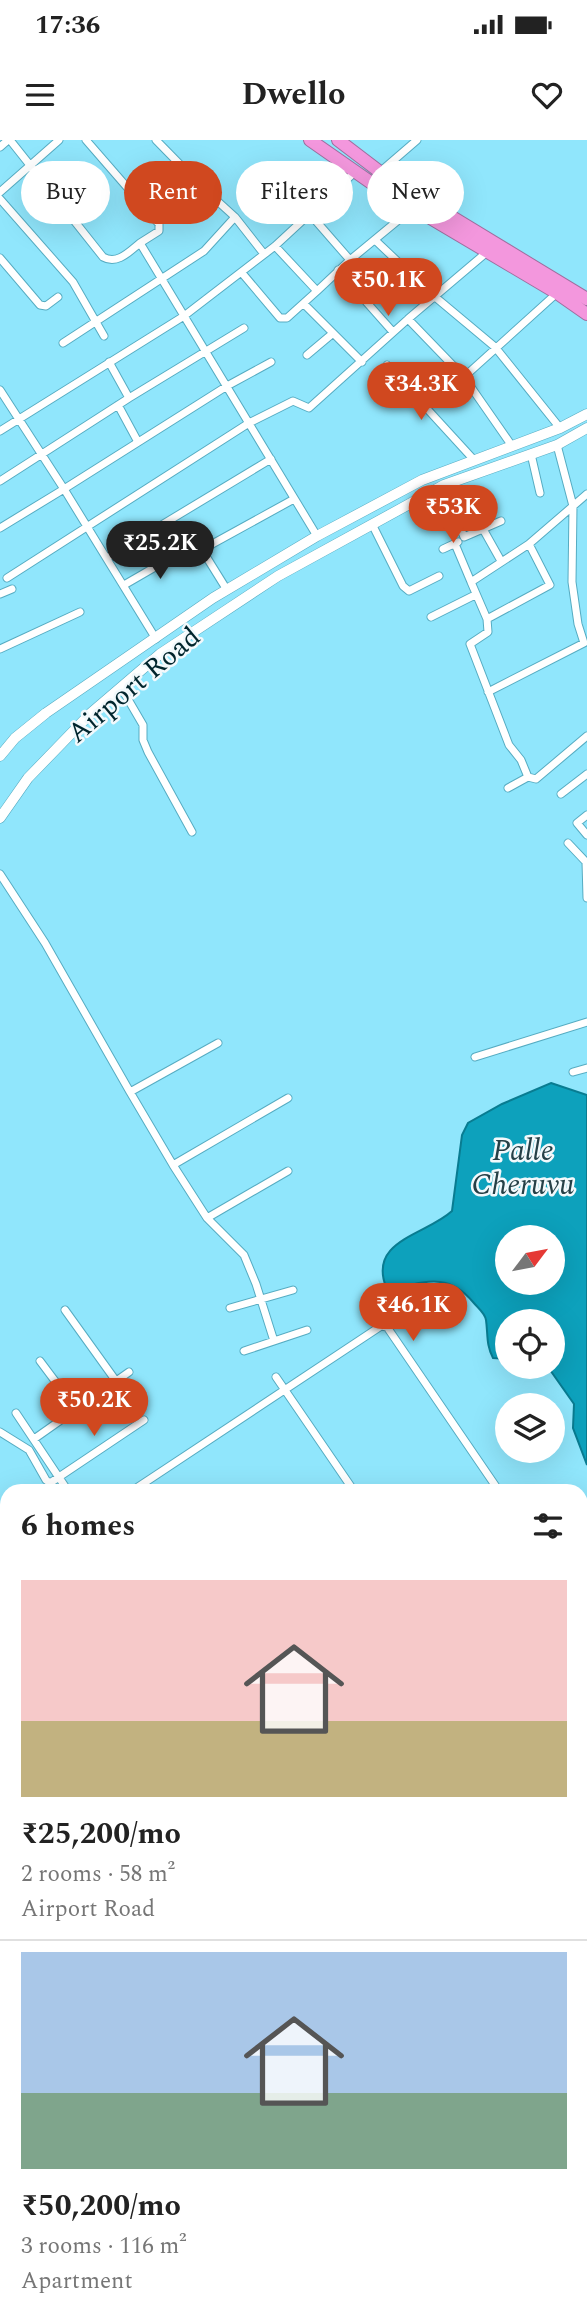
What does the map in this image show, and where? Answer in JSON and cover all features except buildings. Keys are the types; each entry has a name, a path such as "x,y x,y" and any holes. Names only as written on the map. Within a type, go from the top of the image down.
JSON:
{"highway":[{"path":"310,140 367,180"},
{"path":"338,140 367,162"},
{"path":"464,223 586,297"},
{"path":"440,224 557,293 587,314"}],"main road":[{"name":"Airport Road","path":"0,756 15,738 46,713 228,590 317,536 422,480 560,428 587,414"},
{"name":"Airport Road","path":"0,818 42,763 91,713 160,654 278,576 444,485 557,445 587,428"},
{"path":"317,536 324,550"}],"street":[{"path":"0,147 9,140 28,161"},
{"path":"36,161 60,140"},
{"path":"78,224 106,259 118,259 159,231 159,224 86,140"},
{"path":"156,140 177,161"},
{"path":"393,161 417,140"},
{"path":"0,192 21,174"},
{"path":"0,199 73,282 104,336"},
{"path":"222,205 235,217 264,254"},
{"path":"63,343 204,251 235,217"},
{"path":"0,431 184,316 242,273 298,224"},
{"path":"319,224 350,260"},
{"path":"242,273 280,318 287,318 394,224"},
{"path":"375,240 434,296 495,347 560,428"},
{"path":"140,243 317,536"},
{"path":"275,246 317,291"},
{"path":"7,578 249,423 293,401 309,408 393,331 487,252"},
{"path":"0,258 40,305 46,306 58,297"},
{"path":"338,271 393,331"},
{"path":"464,376 557,293"},
{"path":"304,304 362,362"},
{"path":"408,318 464,376 512,446"},
{"path":"0,481 244,328"},
{"path":"307,355 332,334"},
{"path":"109,362 129,398"},
{"path":"0,528 227,386 271,362"},
{"path":"387,365 474,460"},
{"path":"0,390 156,639"},
{"path":"118,405 138,442"},
{"path":"488,692 584,643 578,625 572,582 573,506 557,445"},
{"path":"531,454 540,493"},
{"path":"107,558 271,459"},
{"path":"444,485 464,537"},
{"path":"471,582 528,544 587,494"},
{"path":"228,590 204,553 205,548 294,499"},
{"path":"443,549 501,521"},
{"path":"372,524 403,586 409,591 439,576"},
{"path":"482,529 501,561"},
{"path":"455,544 486,619 488,632 470,644 509,745 521,760 528,777"},
{"path":"486,619 550,585 528,544"},
{"path":"124,585 181,552"},
{"path":"0,594 12,589"},
{"path":"431,617 475,595"},
{"path":"0,649 80,612"},
{"path":"578,625 587,621"},
{"path":"122,689 143,725 143,740 148,752 192,832"},
{"path":"508,788 528,777 536,779 587,736"},
{"path":"561,794 587,774"},
{"path":"587,815 577,823 587,835"},
{"path":"568,843 586,861 587,898"},
{"path":"0,874 45,943 173,1165 207,1217 244,1255 274,1341"},
{"path":"475,1057 587,1022"},
{"path":"130,1091 218,1043"},
{"path":"573,1072 587,1068"},
{"path":"173,1165 288,1098"},
{"path":"207,1217 288,1171"},
{"path":"230,1308 293,1290"},
{"path":"65,1310 116,1381"},
{"path":"142,1484 284,1388 379,1327 385,1326 494,1484"},
{"path":"244,1351 307,1330"},
{"path":"40,1361 76,1409"},
{"path":"34,1439 128,1372"},
{"path":"276,1377 349,1484"},
{"path":"16,1413 64,1484"},
{"path":"0,1432 29,1450 48,1482 53,1483 144,1420"}],"water":[{"name":"Palle Cheruvu","path":"551,1083 587,1095 587,1465 573,1428 574,1404 556,1379 565,1379 565,1309 495,1309 493,1358 484,1315 454,1286 426,1282 392,1289 386,1287 383,1271 385,1259 392,1249 402,1240 452,1211 462,1135 468,1123 502,1104"}]}
